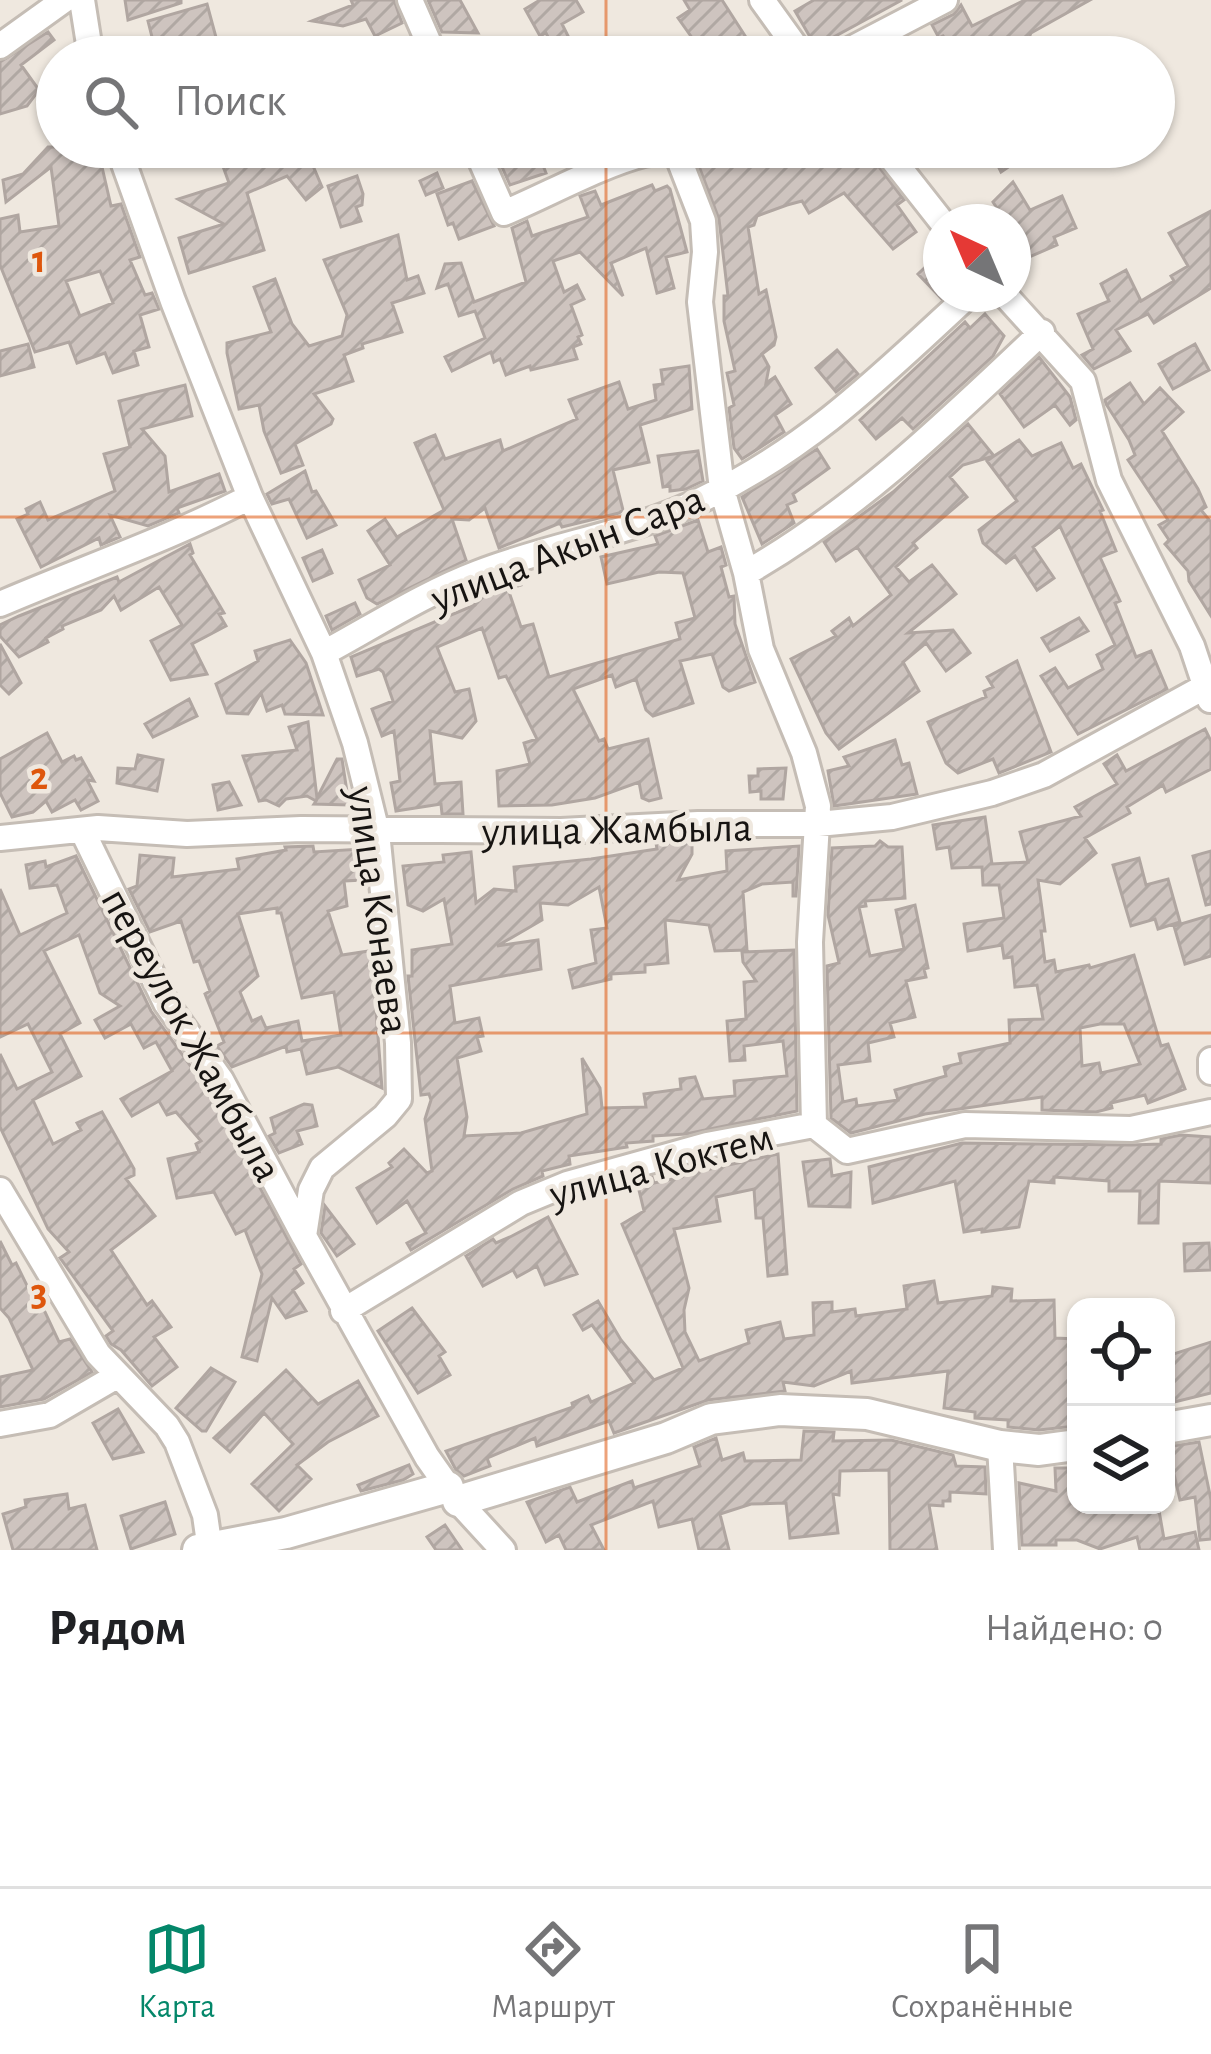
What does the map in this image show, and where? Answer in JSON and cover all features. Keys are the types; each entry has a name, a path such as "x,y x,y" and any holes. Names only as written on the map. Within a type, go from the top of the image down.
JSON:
{"street":[{"path":"0,46 64,0"},
{"path":"82,0 88,36"},
{"path":"410,0 426,36"},
{"path":"762,0 788,36"},
{"path":"876,36 945,0"},
{"name":"улица Конаева","path":"125,168 250,497 324,653 355,743 377,832 398,1043 399,1099 386,1116 322,1168 311,1190 304,1236"},
{"path":"484,168 504,213 610,168"},
{"path":"688,168 703,220 700,302 722,489 761,649 804,753 818,806 810,942 814,1125"},
{"path":"899,168 927,204"},
{"name":"улица Акын Сара","path":"324,653 473,574 656,520 722,489 813,435 950,312"},
{"path":"1022,312 1083,381 1109,480 1151,559 1209,694"},
{"path":"746,573 838,516 1042,332"},
{"path":"0,604 183,532 250,497"},
{"name":"улица Жамбыла","path":"0,838 98,828 187,834 302,829 377,832 818,824 892,817 1044,775 1209,694"},
{"name":"переулок Жамбыла","path":"82,832 166,1003 221,1080 304,1236"},
{"path":"1211,1060 1211,1072"},
{"name":"улица Коктем","path":"343,1311 521,1203 568,1184 707,1145 814,1125 847,1151 965,1125 1131,1129 1211,1112"},
{"path":"0,1190 67,1309 117,1376 177,1442 205,1515 206,1549 453,1494 666,1438 711,1419 780,1410 867,1414 1000,1447 1067,1446"},
{"path":"304,1236 427,1457 503,1550"},
{"path":"0,1424 50,1415 117,1376"},
{"path":"1175,1426 1211,1420"},
{"path":"1000,1447 1006,1550"}],"building":[{"path":"125,0 181,0 181,3 128,20"},
{"path":"351,0 394,0 402,23 375,36 366,19 343,26 312,21 353,5"},
{"path":"428,0 460,0 478,33 442,32"},
{"path":"540,0 576,0 583,12 562,24 568,36 540,36 525,9"},
{"path":"684,0 722,0 745,36 691,36 678,18 690,10"},
{"path":"814,0 902,0 836,36 810,36 795,11"},
{"path":"1025,0 1090,0 1030,36 938,36 932,25 961,5 972,26"},
{"path":"207,4 216,36 152,36 148,21"},
{"path":"36,40 36,54 21,65 36,86 36,94 27,106 0,114 0,62"},
{"path":"36,160 36,168 50,168 6,202 3,180 23,174"},
{"path":"51,168 102,168 111,206 121,204 140,257 130,260 145,295 152,293 159,309 140,315 149,347 134,351 138,365 113,373 105,353 77,363 69,342 35,352 0,265 0,219 18,215 20,232 59,226","holes":["100,271 113,303 80,316 66,281"]},
{"path":"224,168 314,168 322,187 306,200 287,176 247,193 264,250 189,273 179,238 224,224 178,199 229,183"},
{"path":"502,168 544,168 546,173 510,185"},
{"path":"700,168 880,168 904,200 897,205 916,232 893,249 844,193 809,213 802,201 787,205 757,216 748,227 759,294 766,290 776,337 762,354 769,367 766,383 775,377 791,404 775,415 784,432 742,459 734,448 729,408 734,405 727,373 735,371 724,321 724,296 728,296 719,219"},
{"path":"437,173 443,188 426,195 420,181"},
{"path":"357,176 363,194 362,205 356,207 361,221 341,227 328,186"},
{"path":"472,181 494,226 459,239 453,223 448,225 437,194"},
{"path":"1013,182 1026,204 994,204"},
{"path":"652,185 655,191 670,189 687,252 666,257 674,288 657,293 646,248 611,263 623,296 580,252 553,261 564,292 577,285 584,299 571,305 582,335 578,337 581,344 573,347 577,359 506,375 500,359 494,362 491,352 452,371 445,357 485,338 475,311 459,316 448,284 437,288 445,264 461,263 474,302 526,282 512,228 527,221 532,236 588,217 580,196 595,191 601,205"},
{"path":"1062,196 1076,228 1054,237 1057,245 1031,256 1031,210"},
{"path":"1211,211 1211,288 1154,323 1148,314 1116,330 1130,351 1094,369 1082,355 1093,349 1078,314 1109,301 1101,284 1126,270 1141,301 1174,281 1171,276 1188,266 1169,233"},
{"path":"398,235 407,280 418,276 424,293 392,303 402,332 344,355 353,381 314,394 333,419 331,424 295,444 303,465 281,473 259,405 239,409 227,353 227,343 271,332 254,287 275,279 292,324 309,346 342,336 347,315 324,260"},
{"path":"985,314 1004,336 993,356 913,429 902,418 876,439 860,420 965,322 970,328"},
{"path":"28,344 34,367 0,376 0,351"},
{"path":"1195,344 1209,370 1173,389 1159,364"},
{"path":"837,350 858,374 836,392 816,368"},
{"path":"1039,357 1070,397 1076,420 1070,425 1055,405 1024,427 1000,394"},
{"path":"689,366 692,409 640,425 649,462 613,470 623,510 619,513 562,527 560,523 499,548 485,508 469,520 452,519 466,560 377,604 367,598 359,580 390,565 368,531 385,519 397,537 444,510 415,443 435,435 445,459 500,440 503,451 577,419 569,400 619,382 628,409 656,400 654,385 663,384 661,370"},
{"path":"1130,383 1144,404 1160,388 1183,412 1162,431 1198,489 1206,507 1201,510 1211,522 1211,616 1189,581 1188,571 1165,544 1169,540 1159,525 1168,520 1128,460 1135,455 1106,404 1105,400"},
{"path":"185,385 192,416 142,429 165,456 169,492 219,474 225,491 177,508 179,513 148,526 110,515 120,537 101,545 99,538 41,567 17,519 40,502 48,520 115,491 104,454 130,447 119,401"},
{"path":"968,424 994,456 963,465 950,477 967,497 913,543 917,548 896,567 909,582 932,565 956,594 908,633 953,630 970,653 946,671 926,643 903,662 919,691 839,749 826,733 791,659 836,636 832,631 849,618 853,626 891,595 857,547 836,561 824,542 893,492"},
{"path":"1019,440 1032,456 1061,443 1073,468 1081,464 1116,551 1100,557 1120,601 1115,603 1136,657 1151,651 1167,689 1078,734 1041,676 1055,668 1068,688 1103,669 1097,655 1115,645 1060,526 1033,547 1054,578 1037,590 1015,556 1006,563 983,543 979,530 1017,501 987,461"},
{"path":"817,449 829,468 793,494 796,501 787,505 794,523 762,544 742,497"},
{"path":"698,451 703,481 686,489 663,487 658,456"},
{"path":"305,471 312,492 316,491 336,525 307,538 289,499 272,504 267,494"},
{"path":"698,520 708,552 721,547 726,565 721,567 729,597 734,596 735,624 755,682 729,691 723,687 712,654 680,661 693,703 653,716 646,710 636,679 616,687 612,675 573,689 599,741 604,739 608,749 648,739 661,798 642,798 639,782 595,798 499,806 497,771 530,764 524,743 537,739 506,676 499,678 482,628 437,647 455,692 469,689 476,721 462,738 430,731 435,784 461,782 463,814 442,814 441,804 396,811 391,783 400,781 394,731 382,736 372,709 393,701 383,672 357,676 351,657 475,605 475,592 519,576 521,585 508,589 521,627 533,624 549,677 680,639 676,623 695,618 683,573 659,572 607,584 601,557 658,544 655,536"},
{"path":"190,544 190,555 224,613 219,614 226,626 192,644 207,674 171,680 151,641 182,625 159,587 121,610 114,596 101,610 62,626 46,638 48,642 19,657 0,636 0,625 117,577 119,582"},
{"path":"322,550 332,573 313,581 303,558"},
{"path":"355,603 360,614 332,630 326,616"},
{"path":"1079,618 1088,631 1050,651 1042,638"},
{"path":"290,640 306,663 323,715 285,714 282,705 267,711 261,693 248,714 227,713 216,684 258,661 255,651"},
{"path":"0,644 21,683 9,694 0,685"},
{"path":"1017,661 1051,752 999,773 993,759 958,773 946,763 928,722 986,697 984,691 993,687 987,677"},
{"path":"189,699 197,716 153,737 145,724"},
{"path":"308,722 317,798 337,759 342,759 349,805 314,804 307,796 286,799 279,806 259,801 243,756 297,750 289,727"},
{"path":"1205,729 1211,741 1211,769 1166,792 1163,785 1127,807 1130,813 1085,838 1096,853 1060,884 1038,880 1045,962 1054,960 1056,972 1134,955 1161,1046 1168,1044 1185,1089 1148,1103 1145,1095 1111,1103 1112,1108 1096,1112 1042,1110 1042,1097 925,1114 851,1133 831,1118 827,966 839,963 828,915 832,848 875,846 880,841 888,847 902,847 905,898 865,901 866,906 859,907 870,956 904,949 896,910 915,905 928,968 924,969 926,977 906,981 915,1017 890,1023 894,1037 868,1043 870,1061 838,1065 843,1102 856,1099 857,1106 898,1100 895,1090 946,1076 944,1067 961,1063 959,1054 1010,1043 1009,1020 1043,1019 1037,985 1015,987 1012,957 1004,958 1002,945 968,951 964,924 1004,918 999,885 983,885 982,867 952,868 949,847 937,849 933,825 985,817 992,864 1028,862 1020,832 1081,816 1075,807 1117,784 1104,764 1117,755 1126,771","holes":["1124,1024 1140,1064 1101,1073 1099,1063 1082,1066 1080,1028"]},
{"path":"47,733 62,762 81,758 94,781 87,780 98,801 81,810 75,800 52,812 46,801 33,812 12,817 0,793 0,759"},
{"path":"895,740 902,765 909,763 917,794 834,806 828,771 849,766 844,757"},
{"path":"138,755 163,760 157,791 117,783 118,768 135,769"},
{"path":"786,768 783,799 761,799 761,791 750,792 749,776 758,776 758,769"},
{"path":"229,782 241,805 218,810 213,785"},
{"path":"692,841 692,854 678,880 727,871 726,851 799,846 796,896 793,882 762,884 743,892 747,950 715,951 709,925 665,920 668,963 645,965 645,972 611,974 611,979 573,988 569,970 596,963 591,930 607,928 599,887 568,905 540,903 542,920 497,946 538,940 541,969 450,986 455,1023 479,1018 483,1036 477,1037 481,1051 457,1058 467,1117 464,1136 521,1133 587,1114 582,1058 600,1088 602,1108 646,1107 644,1094 681,1089 680,1079 695,1077 703,1099 735,1096 734,1081 787,1076 783,1041 744,1046 745,1060 730,1061 727,1021 746,1019 744,982 756,981 742,952 794,950 797,1111 569,1156 570,1164 542,1171 543,1176 411,1250 407,1243 426,1233 407,1201 377,1223 357,1188 392,1167 389,1163 404,1149 427,1173 432,1171 425,1119 431,1100 429,1094 421,1095 408,976 412,976 412,950 452,944 444,899 423,911 408,905 403,866 444,862 443,855 471,852 476,903 494,889 516,891 514,867"},
{"path":"313,846 314,852 361,849 363,880 344,881 347,906 328,911 342,955 369,951 372,959 382,1088 338,1067 307,1074 301,1049 287,1052 286,1046 232,1067 217,1046 224,1042 205,994 210,991 199,961 194,962 181,921 150,932 129,889 137,886 140,855 174,858 172,877 239,869 237,859 285,847","holes":["277,908 281,913 302,998 334,992 341,1035 302,1041 298,1021 266,1028 261,1017 252,1021 240,992 258,976 238,914"]},
{"path":"1211,851 1211,904 1206,905 1193,856"},
{"path":"76,856 151,1011 207,1089 301,1264 294,1269 303,1283 293,1290 306,1311 286,1318 272,1298 257,1361 242,1357 262,1274 245,1230 236,1234 214,1192 177,1198 168,1159 199,1152 196,1144 201,1141 176,1112 167,1115 159,1101 132,1116 121,1099 172,1071 156,1042 144,1048 131,1024 105,1038 95,1020 120,1006 100,993 79,935 44,951 80,1023 60,1034 81,1076 33,1100 53,1144 81,1130 77,1123 102,1112 134,1169 134,1175 126,1179 155,1216 111,1250 147,1305 152,1301 171,1327 154,1337 177,1367 152,1386 111,1344 106,1336 113,1331 60,1258 69,1252 48,1229 0,1127 0,1054 17,1089 52,1072 28,1024 0,1037 0,889 20,935 67,913 57,885 30,888 26,865 45,861 46,867"},
{"path":"1139,858 1146,885 1168,879 1180,922 1158,929 1155,919 1131,926 1113,865"},
{"path":"1211,915 1211,956 1185,964 1174,926"},
{"path":"312,1105 317,1126 297,1131 302,1144 279,1153 269,1136 275,1133 271,1118"},
{"path":"1211,1137 1211,1183 1159,1181 1158,1223 1139,1223 1140,1191 1109,1191 1109,1181 1054,1177 1054,1183 1029,1181 1019,1227 964,1232 955,1181 873,1203 869,1167 962,1143 1161,1144 1161,1139"},
{"path":"778,1154 787,1274 768,1276 763,1218 756,1218 754,1189 716,1197 720,1221 674,1229 689,1288 685,1332 699,1361 749,1343 746,1330 780,1322 784,1339 814,1335 813,1303 832,1302 832,1312 855,1309 856,1316 907,1309 904,1286 934,1281 938,1303 992,1296 993,1287 1012,1289 1011,1301 1054,1300 1055,1338 1067,1339 1067,1427 1008,1427 1008,1420 975,1418 975,1412 944,1408 948,1371 852,1383 851,1371 814,1386 783,1382 785,1391 708,1400 614,1433 609,1421 537,1446 535,1438 487,1458 490,1466 464,1476 456,1470 446,1451 634,1383 592,1325 583,1330 574,1315 598,1301 621,1340 654,1380 683,1368 622,1224 644,1211 637,1182 682,1177 692,1169 697,1172"},
{"path":"830,1159 832,1176 851,1172 850,1207 809,1206 803,1162"},
{"path":"325,1206 354,1244 337,1256 321,1233"},
{"path":"548,1217 577,1274 545,1285 537,1266 517,1277 513,1270 483,1286 466,1256 493,1239 496,1243"},
{"path":"0,1241 34,1300 38,1297 59,1342 70,1339 92,1372 44,1399 0,1407 0,1377 33,1370 0,1308"},
{"path":"1209,1243 1211,1270 1185,1271 1184,1244"},
{"path":"412,1308 445,1352 439,1356 450,1375 418,1393 378,1331"},
{"path":"1211,1342 1211,1393 1175,1402 1175,1353"},
{"path":"211,1368 235,1382 202,1431 176,1408"},
{"path":"286,1370 318,1404 358,1381 378,1416 328,1442 297,1465 311,1479 279,1511 252,1484 293,1444 264,1413 230,1452 214,1438"},
{"path":"118,1409 143,1452 113,1459 93,1423"},
{"path":"804,1431 834,1432 833,1441 891,1440 953,1455 956,1466 985,1467 986,1494 950,1492 950,1501 943,1501 943,1506 929,1505 937,1550 890,1550 889,1470 840,1471 839,1495 833,1494 838,1533 790,1538 786,1503 751,1504 720,1514 729,1550 699,1550 692,1519 659,1527 653,1501 591,1525 604,1550 566,1550 559,1535 546,1542 527,1502 570,1487 577,1502 632,1481 634,1488 700,1466 694,1447 716,1438 722,1460 743,1453 745,1461 801,1460"},
{"path":"1199,1442 1211,1500 1211,1539 1200,1540 1195,1497 1180,1500 1175,1446"},
{"path":"409,1465 413,1474 403,1480 361,1491 358,1485"},
{"path":"1055,1468 1067,1468 1067,1514 1160,1514 1164,1539 1195,1532 1199,1550 1140,1550 1137,1537 1100,1549 1077,1540 1022,1545 1019,1483 1056,1491"},
{"path":"67,1494 69,1509 85,1505 97,1550 13,1550 3,1514 26,1507 25,1500"},
{"path":"165,1502 175,1534 131,1549 121,1516"},
{"path":"445,1525 462,1550 436,1550 427,1537"}]}
